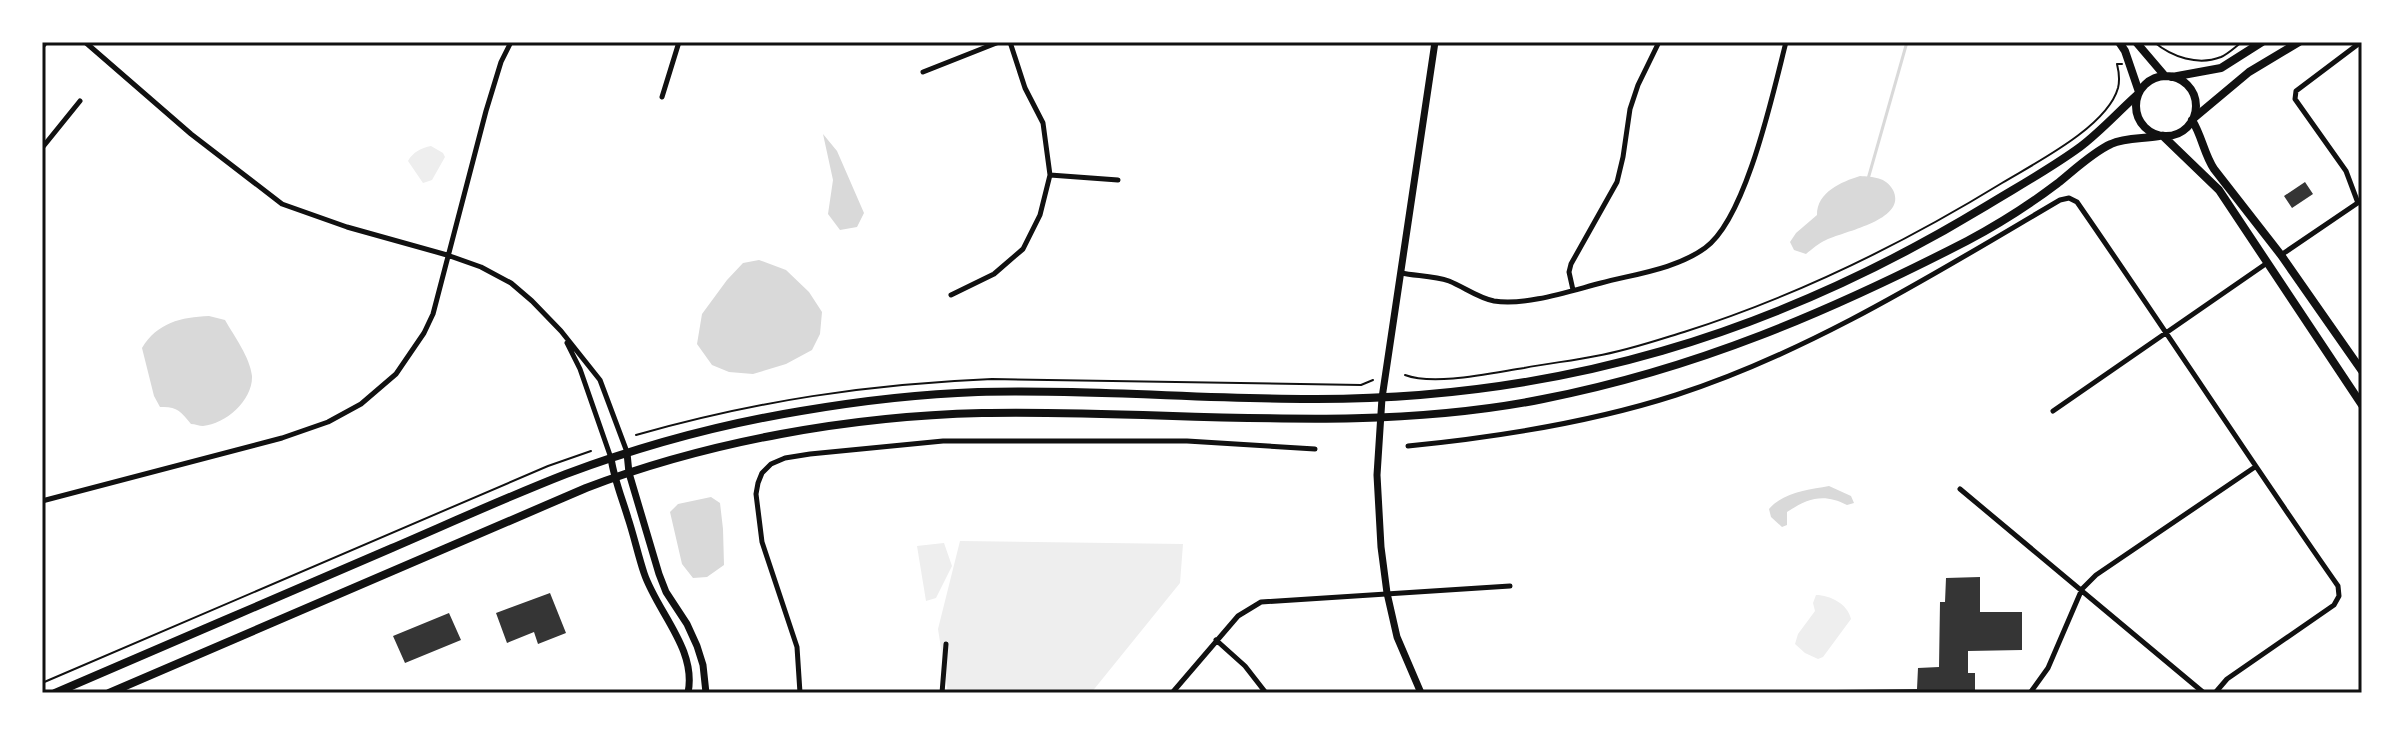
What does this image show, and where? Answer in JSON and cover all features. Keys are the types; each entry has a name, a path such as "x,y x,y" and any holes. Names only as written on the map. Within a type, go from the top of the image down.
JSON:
{"main road":[{"path":"2119,42 2125,51 2138,94 2135,105 2142,125 2161,136 2219,190 2362,405"},
{"path":"2136,42 2169,76 2186,83 2192,90 2196,108 2193,119 2205,156 2281,255 2362,371"},
{"path":"55,693 529,489 627,453 756,419 844,405 994,392 1382,398 1580,373 1667,351 1763,316 1880,266 2077,149 2150,80 2221,68 2262,42"},
{"path":"109,693 614,478 761,439 892,419 994,413 1312,419 1382,418 1453,412 1541,399 1704,358 1855,297 1966,241 2016,213 2110,144 2180,133 2249,72 2299,42"}],"street":[{"path":"42,47 46,42"},
{"path":"85,42 191,134 282,204 481,267 511,283 561,331 600,380 627,453 629,473 659,574 697,646 706,693"},
{"path":"42,501 309,430 361,404 396,374 424,333 440,293 447,255 486,111 501,62 511,42"},
{"path":"662,97 679,42"},
{"path":"923,72 999,42"},
{"path":"951,295 994,274 1023,249 1040,215 1050,175 1043,123 1025,88 1010,42"},
{"path":"1421,693 1397,637 1387,593 1377,475 1382,398 1435,42"},
{"path":"1573,290 1569,272 1571,264 1617,182 1630,109 1659,42"},
{"path":"1401,273 1448,281 1493,301 1520,301 1681,261 1705,248 1722,232 1736,207 1760,138 1786,42"},
{"path":"2281,255 2360,202 2346,171 2295,99 2296,91 2362,42"},
{"path":"42,148 80,101"},
{"path":"1050,175 1118,180"},
{"path":"1408,446 1560,426 1643,405 1701,386 1834,328 2060,200 2069,198 2077,202 2168,333 2255,467 2338,586 2339,596 2334,605 2227,679 2215,693"},
{"path":"2053,411 2267,263"},
{"path":"561,331 580,369 611,458 614,478 644,573 686,657 690,670 688,693"},
{"path":"800,693 797,647 768,560 756,494 762,473 771,464 810,454 943,441 1187,441 1315,449"},
{"path":"2030,693 2048,668 2082,589 2096,575 2255,467"},
{"path":"1960,489 2204,693"},
{"path":"1172,693 1238,616 1261,602 1510,586"},
{"path":"1216,640 1245,666 1266,693"},
{"path":"942,693 946,644"}],"path":[{"path":"2154,42 2175,57 2200,60 2220,57 2242,42"},
{"path":"1405,375 1419,381 1598,356 1718,321 1806,287 1928,227 2071,141 2096,120 2114,98 2118,88 2117,64"},
{"path":"42,683 548,466 591,451"}],"shaded area":[{"path":"823,134 837,151 864,213 857,227 840,230 828,214 833,180"},
{"path":"431,146 445,157 432,180 423,183 408,161 418,151"},
{"path":"1860,176 1887,182 1895,200 1891,209 1872,223 1823,241 1806,254 1794,250 1790,242 1817,215 1826,194"},
{"path":"759,260 786,270 809,292 822,312 820,334 812,350 786,364 753,374 729,372 712,365 697,344 702,314 743,263"},
{"path":"209,316 225,320 245,354 252,376 248,394 229,416 202,426 191,424 170,407 160,407 154,396 142,348 162,327 189,318"},
{"path":"1829,486 1851,496 1854,503 1847,505 1823,498 1809,500 1787,512 1787,525 1782,527 1771,517 1769,509 1782,499"},
{"path":"711,497 720,503 724,565 707,577 693,578 682,564 670,512 678,504"},
{"path":"960,541 1183,544 1180,583 1091,693 948,693 938,629"},
{"path":"944,543 952,566 936,598 926,601 917,546"},
{"path":"1816,595 1838,601 1851,619 1823,657 1818,659 1795,644 1798,634 1815,611 1813,603"}],"building":[{"path":"2305,182 2313,194 2292,208 2284,196"},
{"path":"1980,577 1980,612 2022,612 2022,650 1968,651 1968,673 1975,673 1975,693 1836,693 1836,690 1917,689 1918,668 1939,667 1940,602 1945,602 1946,578"},
{"path":"550,593 566,633 538,644 534,632 507,643 496,613"},
{"path":"449,613 461,640 405,663 393,636"}],"waterway":[{"path":"1868,179 1907,42"}]}
